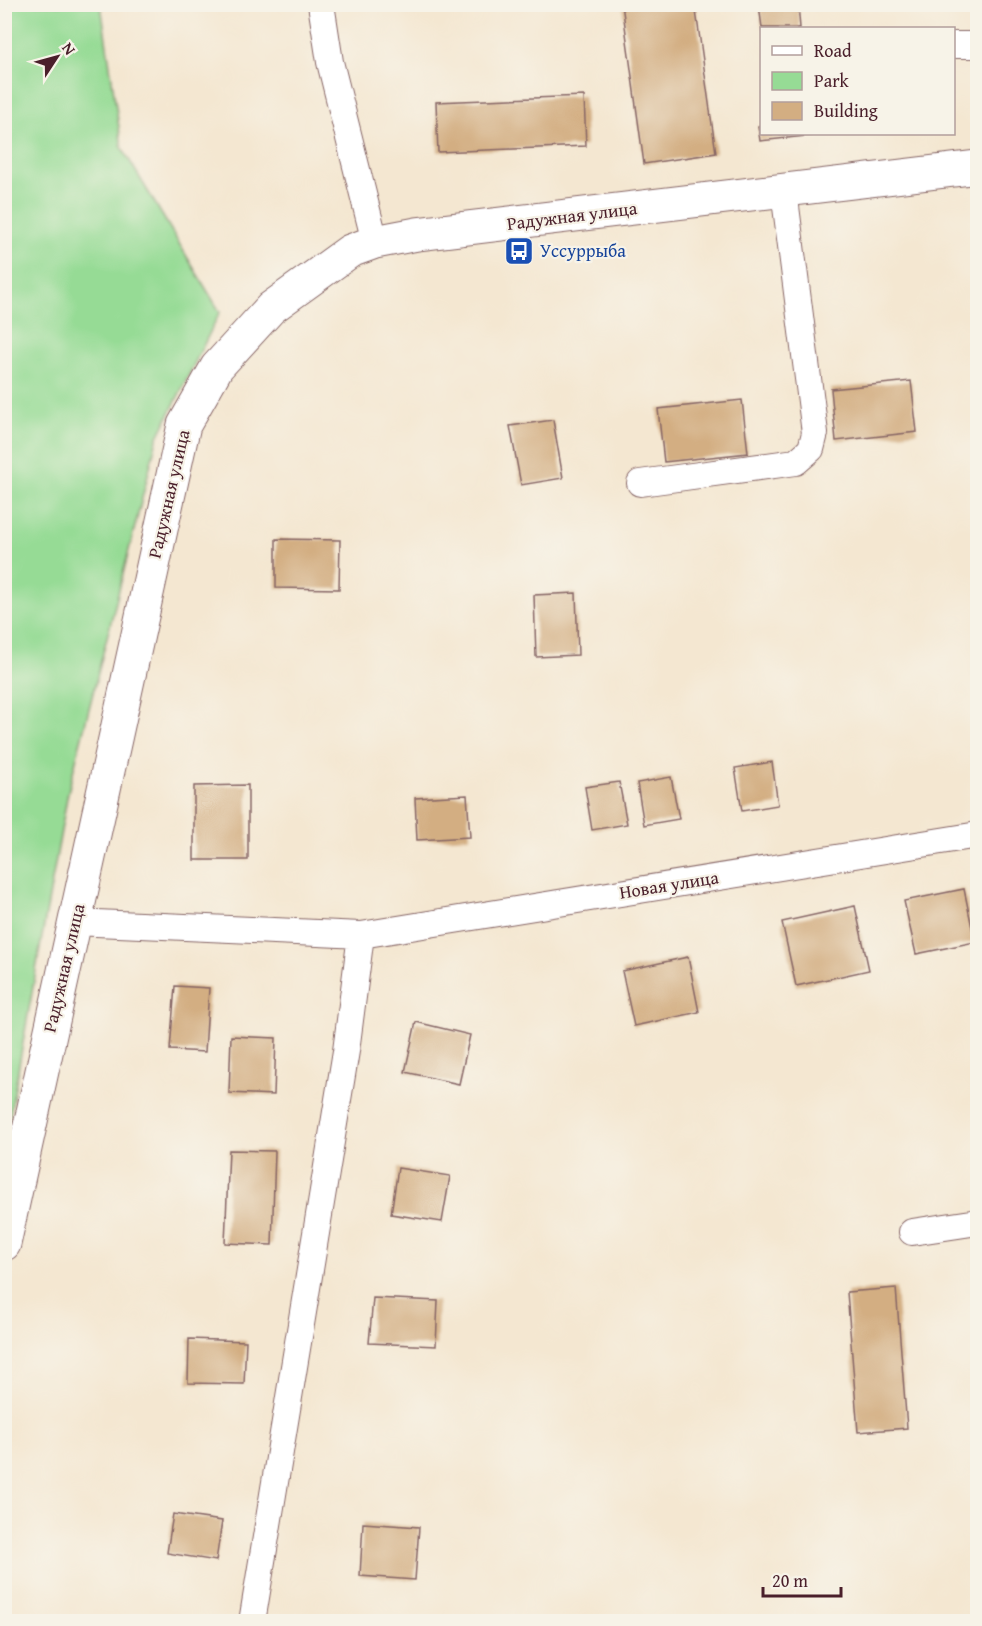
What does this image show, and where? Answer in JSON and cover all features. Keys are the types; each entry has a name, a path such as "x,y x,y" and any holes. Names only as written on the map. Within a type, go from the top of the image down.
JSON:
{"main road":[{"name":"Радужная улица","path":"4,1244 184,425 217,368 271,308 350,251 375,242 417,234 978,167"}],"lane":[{"path":"321,4 330,62 375,242"},
{"path":"955,45 978,45"},
{"path":"639,483 796,462 811,449 815,433 784,191"},
{"name":"Новая улица","path":"74,922 362,934 978,835"},
{"path":"252,1622 346,1051 362,934"},
{"path":"912,1232 978,1222"}],"green space":[{"path":"5,4 101,5 122,148 220,312 157,439 68,792 5,1143"}],"building":[{"path":"622,4 695,4 716,153 644,164"},
{"path":"759,5 798,5 800,27 762,27"},
{"path":"584,96 586,146 438,152 436,102"},
{"path":"758,126 760,126 760,135 815,135 760,141"},
{"path":"911,381 917,432 836,441 831,389"},
{"path":"742,400 748,453 664,462 658,409"},
{"path":"553,420 563,478 521,485 510,426"},
{"path":"276,539 340,540 339,589 276,588"},
{"path":"576,593 578,655 536,657 534,595"},
{"path":"772,762 778,805 742,811 735,768"},
{"path":"671,777 679,819 644,825 637,783"},
{"path":"619,782 627,824 592,830 585,787"},
{"path":"248,785 248,860 194,860 194,786"},
{"path":"467,795 470,837 417,840 415,798"},
{"path":"964,889 975,942 916,954 904,901"},
{"path":"855,906 869,970 796,986 782,922"},
{"path":"688,957 699,1012 634,1026 622,971"},
{"path":"175,986 209,988 205,1052 170,1050"},
{"path":"416,1022 470,1035 459,1084 405,1072"},
{"path":"231,1036 276,1038 274,1095 229,1093"},
{"path":"229,1150 275,1151 272,1245 225,1243"},
{"path":"398,1168 450,1176 442,1222 391,1214"},
{"path":"896,1288 907,1428 858,1432 847,1292"},
{"path":"373,1298 438,1301 436,1346 369,1343"},
{"path":"189,1339 246,1341 244,1384 188,1383"},
{"path":"173,1514 222,1521 216,1561 167,1553"},
{"path":"363,1523 419,1527 415,1580 360,1576"}],"place":[{"name":"Уссуррыба","path":"519,251"}]}
